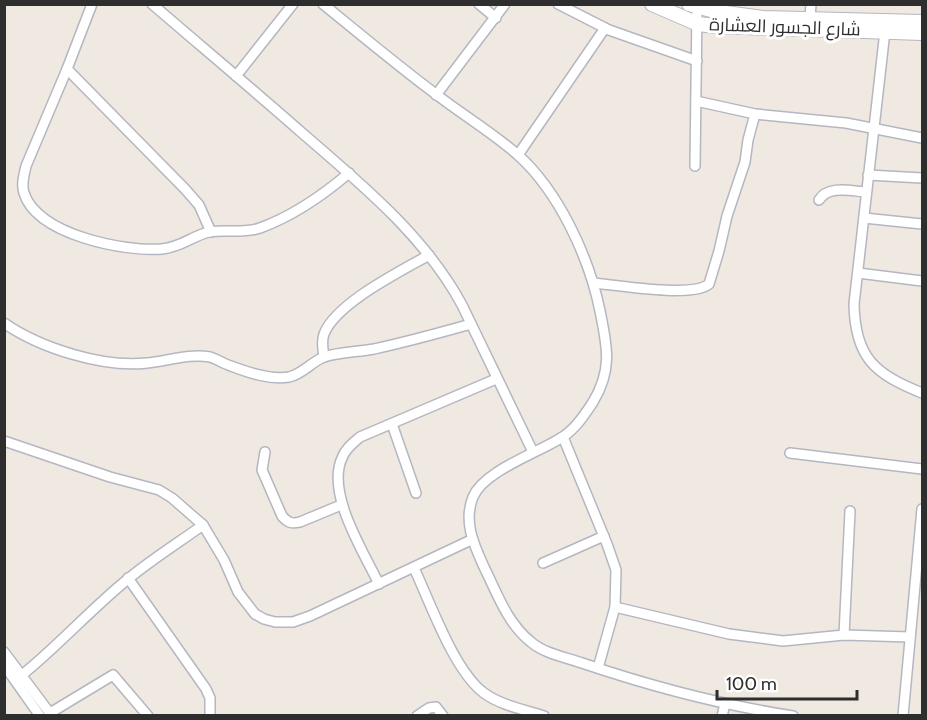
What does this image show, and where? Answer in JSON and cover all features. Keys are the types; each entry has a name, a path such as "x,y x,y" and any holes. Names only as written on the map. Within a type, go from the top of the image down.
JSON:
{"main road":[{"name":"شارع الجسور العشارة","path":"652,4 698,24 737,28 922,33"},
{"name":"شارع الجسور العشارة","path":"693,6 744,16 811,11 922,22"}],"street":[{"path":"92,4 26,166 23,180 24,194 43,218 83,238 128,248 175,247 211,232 241,232 270,224 320,198 349,173"},
{"path":"152,4 349,173 429,255 449,282 533,452"},
{"path":"236,76 293,4"},
{"path":"323,4 436,95 518,155 533,170 554,200 581,251 594,283 607,344 607,368 592,402 576,425 563,437 490,477 472,497 471,540 509,618 521,634 542,650 725,704 793,716"},
{"path":"479,4 496,18"},
{"path":"436,95 505,4"},
{"path":"558,4 605,28 644,44 697,61"},
{"path":"693,6 698,24 694,166"},
{"path":"518,155 605,28"},
{"path":"885,31 854,304 854,327 859,343 868,359 881,372 896,382 922,393"},
{"path":"67,69 185,189 199,205 211,232"},
{"path":"696,101 756,114 846,123 922,138"},
{"path":"594,283 671,291 698,289 709,284 727,216 742,172 756,114"},
{"path":"868,175 922,178"},
{"path":"819,200 822,195 830,191 866,192"},
{"path":"864,218 922,224"},
{"path":"324,357 322,343 324,333 335,317 354,300 429,255"},
{"path":"858,273 922,281"},
{"path":"4,323 50,348 117,362 144,364 196,356 211,357 232,367 276,378 301,373 324,357 374,349 471,324"},
{"path":"379,584 341,505 338,490 342,458 348,448 360,437 496,379"},
{"path":"392,424 416,493"},
{"path":"563,437 616,570 615,607 598,668"},
{"path":"4,441 110,477 159,490 172,498 203,525 224,560 238,592 255,614 275,622 292,622 310,616 471,540"},
{"path":"266,452 262,470 282,516 287,522 293,524 300,522 341,505"},
{"path":"790,453 922,469"},
{"path":"903,716 910,637 920,569 922,509"},
{"path":"844,635 850,511"},
{"path":"22,675 49,653 128,578 203,525"},
{"path":"543,563 604,536"},
{"path":"414,568 450,646 464,671 476,686 492,698 544,716"},
{"path":"128,578 206,689 210,698 210,716"},
{"path":"615,607 729,634 783,641 844,635 910,637"},
{"path":"4,652 47,714"},
{"path":"4,665 47,714"},
{"path":"47,714 113,675 147,716"},
{"path":"722,716 725,704"},
{"path":"417,716 429,708 436,707 442,716"}]}
